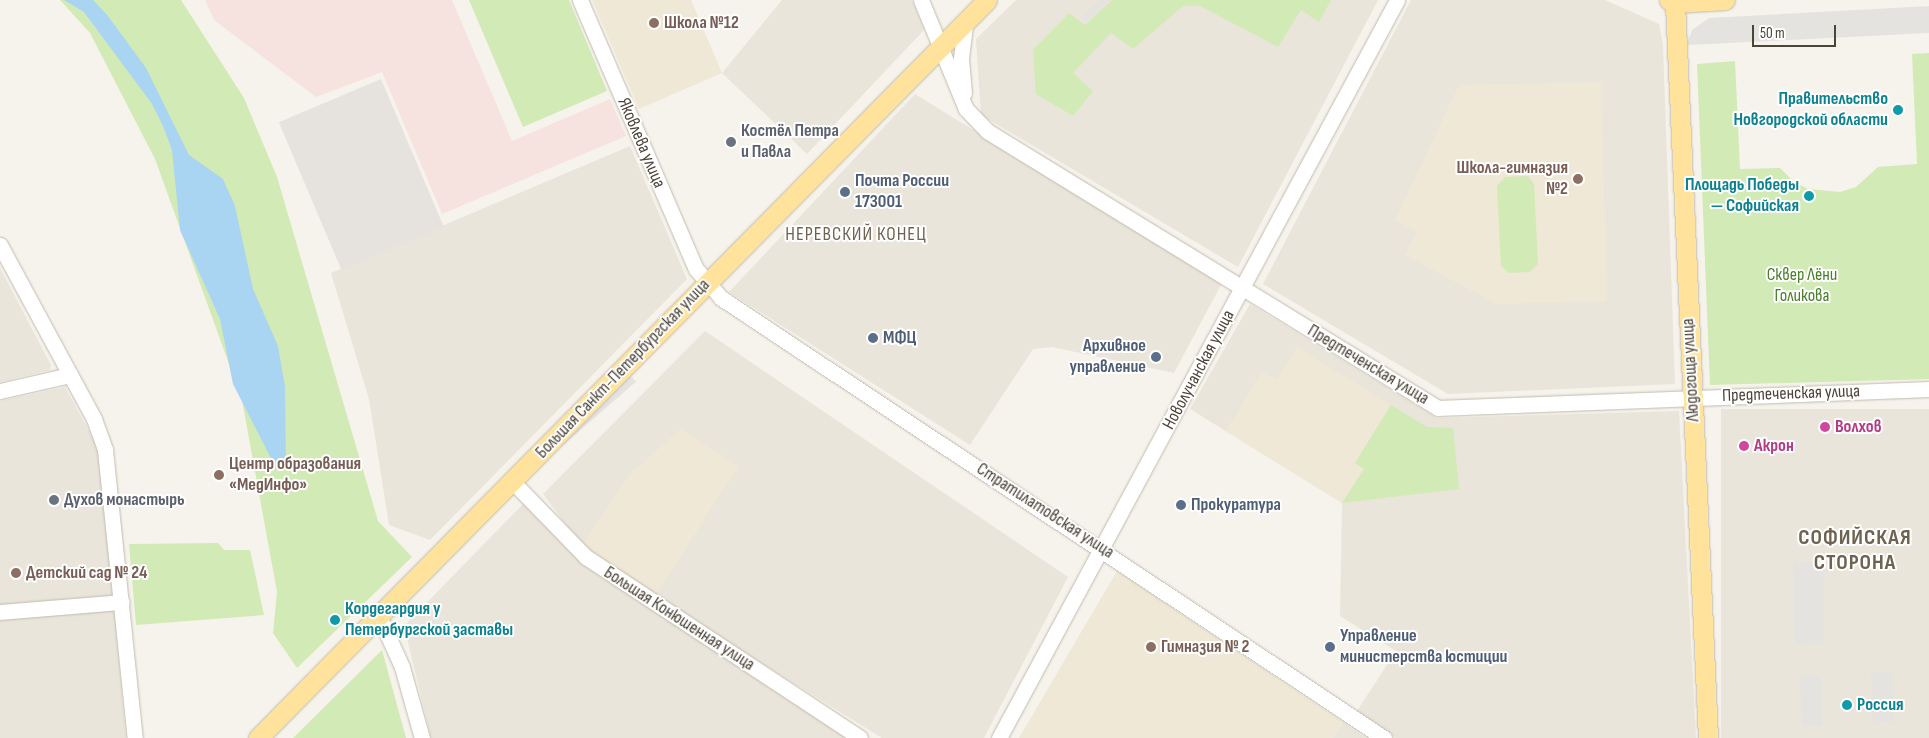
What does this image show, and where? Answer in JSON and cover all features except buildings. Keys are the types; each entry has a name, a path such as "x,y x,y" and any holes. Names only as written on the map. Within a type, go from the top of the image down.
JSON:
{"main road":[{"name":"Большая Санкт-Петербургская улица","path":"258,738 987,0"},
{"path":"1672,1 1725,0"},
{"name":"Людогоща улица","path":"1672,1 1708,738"}],"street":[{"name":"Яковлева улица","path":"580,0 692,260 706,283"},
{"name":"Предтеченская улица","path":"921,0 966,109 995,136 1438,408 1929,389"},
{"name":"Новолучанская улица","path":"999,738 1103,549 1397,0"},
{"path":"965,23 961,58 966,109"},
{"path":"0,245 94,419 105,450 135,738"},
{"name":"Стратилатовская улица","path":"706,283 728,304 1103,549 1384,738"},
{"path":"0,391 70,375"},
{"name":"Большая Конюшенная улица","path":"512,482 586,557 860,738"},
{"path":"0,612 122,602"},
{"path":"379,616 402,667 422,738"}],"shaded area":[{"path":"205,0 452,0 512,141 610,99 626,136 442,214 382,72 316,97 214,20"},
{"path":"592,0 691,0 722,73 639,109"},
{"path":"782,0 912,0 924,30 807,154 722,73"},
{"path":"1016,0 1378,0 1238,267 981,115 976,39"},
{"path":"1099,0 1110,0 1086,22 1081,17"},
{"path":"1411,0 1605,0 1659,24 1663,44 1675,384 1448,394 1263,284"},
{"path":"1929,6 1929,33 1687,45 1692,30 1709,18"},
{"path":"381,79 444,226 341,270 279,122"},
{"path":"1601,82 1607,301 1497,304 1405,255 1417,232 1395,220 1459,85"},
{"path":"915,94 1222,283 1174,373 1052,347 1033,349 970,445 729,292"},
{"path":"630,146 687,279 430,540 389,525 369,399 331,273"},
{"path":"0,268 51,365 50,370 0,382"},
{"path":"1250,304 1437,418 1679,411 1696,738 1396,738 1357,711 1396,651 1340,616 1342,503 1190,409"},
{"path":"705,331 1068,577 984,738 882,738 589,556 543,494"},
{"path":"1297,347 1391,405 1355,463 1364,468 1342,503 1226,431 1262,372 1277,380"},
{"path":"630,375 636,382 563,445 557,439"},
{"path":"65,387 100,451 126,738 0,738 0,401"},
{"path":"1721,409 1929,409 1929,738 1721,738"},
{"path":"681,429 739,466 655,595 581,546 632,472"},
{"path":"524,503 584,565 852,738 431,738 404,626"},
{"path":"1823,561 1824,643 1794,644 1793,562"},
{"name":"Гимназия № 2","path":"1117,571 1343,722 1332,738 1019,738"},
{"path":"1892,671 1894,722 1873,723 1871,672"},
{"path":"1821,675 1823,726 1802,727 1800,676"},
{"path":"1343,722 1366,738 1332,738"}],"green space":[{"path":"60,0 181,0 244,98 277,177 378,521 412,557 297,668 273,633 277,592 242,400 155,159 90,33"},
{"path":"469,0 569,0 607,91 523,127"},
{"path":"1112,0 1331,0 1319,22 1301,10 1278,47 1200,6 1183,6 1133,49 1111,33 1073,73 1093,91 1073,116 1036,94 1033,50 1069,13 1085,25"},
{"name":"Сквер Лёни Голикова","path":"1929,53 1929,379 1710,385 1697,64 1735,61 1740,169 1780,168 1793,181 1808,189 1840,192 1856,187 1878,167 1917,164 1912,54"},
{"path":"1528,176 1534,184 1538,264 1530,272 1509,273 1501,266 1497,186 1505,177"},
{"path":"1391,405 1427,427 1453,428 1459,489 1342,503 1364,469 1355,463"},
{"path":"218,543 224,550 250,550 264,615 136,625 129,544"},
{"path":"382,650 406,738 293,738"}],"water":[{"path":"64,0 93,0 108,16 146,68 189,155 223,179 235,206 253,289 278,346 285,387 286,469 277,470 233,384 220,319 180,230 172,150 163,126 152,104 84,12"}],"place":[{"name":"Школа №12","path":"654,23"},
{"name":"Правительство Новгородской области","path":"1898,110"},
{"name":"Костёл Петра и Павла","path":"731,142"},
{"name":"Школа-гимназия №2","path":"1578,179"},
{"name":"Почта России 173001","path":"845,192"},
{"name":"Площадь Победы — Софийская","path":"1809,196"},
{"name":"МФЦ","path":"873,338"},
{"name":"Архивное управление","path":"1156,357"},
{"name":"Волхов","path":"1825,427"},
{"name":"Акрон","path":"1744,446"},
{"name":"Центр образования «МедИнфо»","path":"219,475"},
{"name":"Духов монастырь","path":"54,500"},
{"name":"Прокуратура","path":"1181,505"},
{"name":"Детский сад № 24","path":"16,573"},
{"name":"Кордегардия у Петербургской заставы","path":"335,620"},
{"name":"Гимназия № 2","path":"1151,647"},
{"name":"Управление министерства юстиции","path":"1330,647"},
{"name":"Россия","path":"1847,705"}],"district":[{"name":"НЕРЕВСКИЙ КОНЕЦ","path":"856,235"},
{"name":"СОФИЙСКАЯ СТОРОНА","path":"1855,550"}]}
